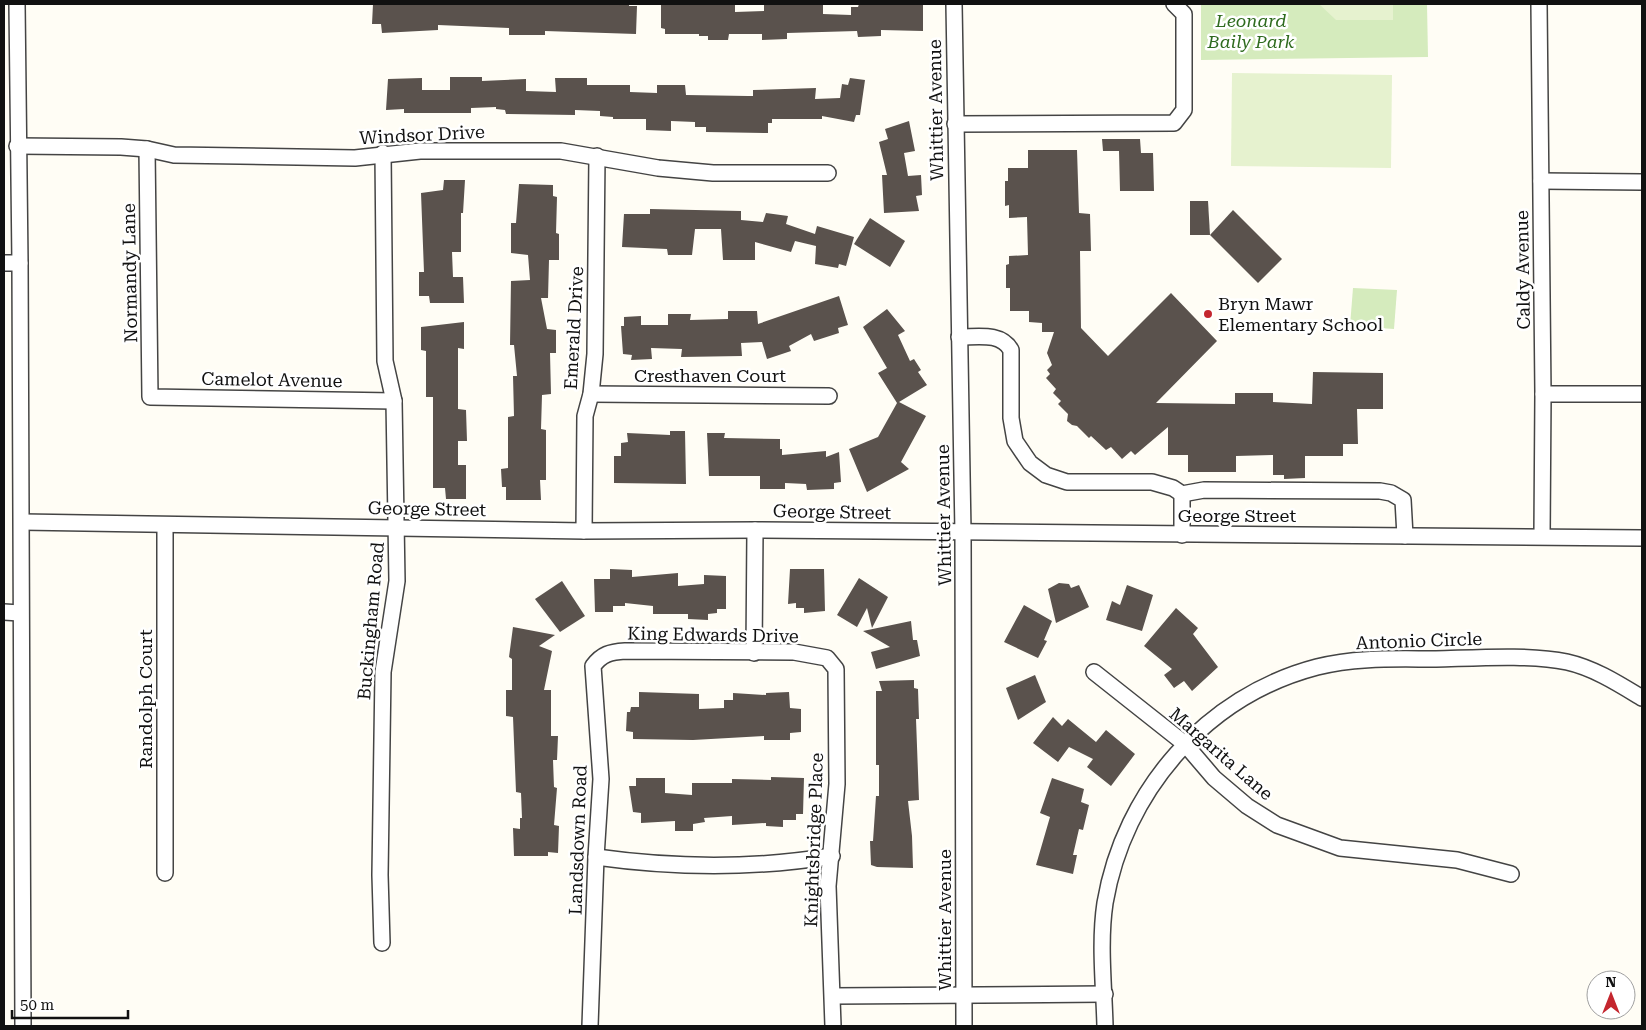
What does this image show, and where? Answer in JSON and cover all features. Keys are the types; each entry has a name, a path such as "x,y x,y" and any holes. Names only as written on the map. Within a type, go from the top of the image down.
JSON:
{"street":[{"path":"17,4 10,52 17,146 20,263 23,1026"},
{"name":"Whittier Avenue","path":"954,4 963,533 964,1026"},
{"path":"955,124 1174,123 1184,110 1184,14 1174,4"},
{"name":"Caldy Avenue","path":"1539,4 1543,394 1542,536"},
{"name":"Windsor Drive","path":"17,146 147,148 174,155 355,158 420,151 561,151 597,156 633,165 713,173 828,173"},
{"name":"Normandy Lane","path":"147,148 150,397"},
{"name":"Buckingham Road","path":"382,944 380,875 383,672 396,581 394,401 385,360 383,154"},
{"name":"Emerald Drive","path":"584,531 585,416 591,394 595,354 597,156"},
{"path":"1540,181 1642,182"},
{"path":"4,263 20,263"},
{"path":"960,337 999,338 1007,342 1011,350 1011,418 1016,442 1030,463 1046,475 1067,482 1152,482 1172,488 1182,494 1204,490 1380,491 1391,493 1403,500 1405,536"},
{"name":"Cresthaven Court","path":"591,394 829,396"},
{"path":"1543,394 1642,394"},
{"name":"Camelot Avenue","path":"150,397 394,401"},
{"path":"1182,494 1182,534"},
{"name":"George Street","path":"22,522 165,526 396,526 584,531 755,530 1642,538"},
{"name":"Randolph Court","path":"165,526 165,873"},
{"path":"754,653 755,530"},
{"path":"4,612 20,613"},
{"name":"King Edwards Drive","path":"600,657 610,652 625,651 794,652 827,658"},
{"name":"Landsdown Road","path":"590,1026 596,857 601,779 593,666 600,657"},
{"name":"Knightsbridge Place","path":"827,658 836,670 837,683 837,784 828,886 833,1026"},
{"name":"Antonio Circle","path":"1105,1026 1103,936 1105,904 1117,858 1142,799 1164,767 1185,744 1236,701 1275,682 1317,667 1365,659 1515,658 1567,662 1608,678 1642,698"},
{"name":"Margarita Lane","path":"1094,672 1185,744 1214,778 1247,806 1277,825 1340,848 1457,860 1511,874"},
{"path":"596,857 642,863 718,866 795,862 832,856"},
{"path":"832,996 1104,994"}],"green space":[{"name":"Leonard Baily Park","path":"1201,4 1427,4 1428,57 1201,60"},
{"path":"1319,4 1393,4 1393,20 1336,20"},
{"path":"1232,73 1392,75 1391,168 1231,166"},
{"path":"1353,288 1397,290 1394,329 1350,326"}],"building":[{"path":"373,4 629,4 629,6 637,6 636,34 545,31 545,35 509,35 509,28 438,25 438,30 382,33 381,24 372,24"},
{"path":"735,4 735,12 764,11 764,4 823,4 823,14 851,15 851,7 858,7 859,4 923,4 923,31 881,30 881,36 858,37 857,31 787,33 787,39 762,40 762,34 729,34 728,40 708,40 708,36 699,36 699,34 665,34 665,29 661,28 661,5"},
{"path":"450,77 482,77 482,81 526,79 526,91 556,92 555,78 587,78 587,85 630,85 630,92 657,93 657,85 685,85 686,95 753,96 753,90 816,88 815,99 840,98 842,84 848,85 850,78 865,80 860,115 856,115 854,122 822,116 822,119 772,119 772,123 768,123 768,133 706,132 706,127 695,127 695,122 671,121 671,131 646,130 646,119 613,119 613,117 600,116 600,111 575,110 575,115 506,114 505,110 496,109 496,107 471,108 471,113 404,113 404,109 386,110 388,79 422,78 422,90 450,90"},
{"path":"909,121 915,151 904,153 908,176 921,175 922,195 916,196 919,211 884,213 882,175 887,175 879,142 888,139 885,129"},
{"path":"1102,139 1140,139 1141,153 1153,153 1154,191 1120,191 1119,151 1103,151"},
{"path":"1028,150 1077,150 1079,213 1090,214 1091,251 1080,251 1081,328 1108,356 1171,293 1217,341 1156,403 1235,404 1235,393 1273,393 1273,402 1312,404 1313,372 1383,373 1383,409 1357,409 1358,444 1343,444 1343,456 1305,456 1305,478 1284,479 1284,475 1273,475 1273,455 1236,456 1236,472 1188,472 1188,455 1168,455 1168,427 1135,455 1131,451 1122,459 1111,447 1106,450 1091,436 1089,438 1077,426 1067,421 1068,414 1058,404 1061,401 1053,393 1056,389 1046,378 1050,374 1047,370 1052,365 1047,353 1054,332 1042,332 1042,323 1029,322 1029,311 1010,311 1010,288 1006,288 1006,265 1009,264 1009,256 1028,255 1027,217 1009,218 1009,205 1005,206 1005,181 1008,181 1008,168 1028,168"},
{"path":"444,180 465,180 463,213 461,213 461,252 452,252 453,277 463,277 464,303 430,303 429,296 419,296 419,272 424,272 421,193 443,190"},
{"path":"519,184 553,185 553,196 557,197 556,233 559,234 559,260 549,260 548,298 541,298 547,329 556,330 556,353 550,353 551,394 542,395 541,429 546,430 546,480 540,480 541,500 506,500 506,487 502,487 501,469 508,468 508,417 514,416 513,376 517,376 514,345 510,345 511,281 530,280 528,255 511,253 511,223 516,223"},
{"path":"1190,201 1208,201 1210,235 1190,235"},
{"path":"650,209 741,211 741,220 763,222 766,213 788,216 786,224 815,234 817,226 854,237 846,266 839,264 838,268 815,264 816,246 795,241 791,252 755,242 755,260 723,260 721,229 695,229 692,255 668,255 667,249 622,247 624,214 650,214"},
{"path":"1233,210 1282,259 1258,283 1210,235"},
{"path":"870,218 905,241 890,267 854,244"},
{"path":"839,296 848,325 838,328 839,333 814,341 811,334 789,346 791,351 767,359 762,342 741,343 742,356 681,357 682,349 651,348 652,359 631,360 632,355 623,354 621,326 624,326 624,317 641,316 641,325 668,325 668,314 691,314 690,320 728,319 728,311 757,311 758,324"},
{"path":"887,309 905,331 898,335 910,361 914,359 921,370 918,372 927,385 899,402 926,416 901,462 909,469 867,492 849,449 878,437 897,403 878,373 887,368 863,327"},
{"path":"464,322 464,349 458,348 458,409 466,410 467,441 458,441 458,465 466,465 466,499 446,499 445,488 433,488 433,397 426,397 426,351 421,350 421,327"},
{"path":"670,431 685,431 686,484 614,483 614,456 621,456 621,443 628,442 627,433 670,435"},
{"path":"707,433 725,433 724,438 780,439 782,455 826,451 826,457 839,452 841,482 834,483 834,489 807,490 806,484 785,483 785,489 760,489 760,476 709,476"},
{"path":"610,569 632,570 632,577 678,573 678,586 704,584 704,575 726,576 726,609 717,609 717,613 708,614 708,620 688,619 688,614 653,614 653,606 625,603 625,606 613,606 613,612 595,612 594,579 610,579"},
{"path":"790,569 824,569 825,611 804,613 804,608 796,608 796,603 788,604"},
{"path":"859,578 888,597 872,628 867,608 857,627 837,615"},
{"path":"562,581 585,616 560,632 535,599"},
{"path":"1059,583 1069,584 1071,588 1079,585 1089,607 1056,623 1048,589"},
{"path":"1127,585 1153,595 1142,631 1106,620 1112,601 1120,605"},
{"path":"1024,605 1052,621 1044,640 1047,641 1038,658 1004,642"},
{"path":"1176,608 1198,628 1193,634 1218,667 1192,691 1184,681 1174,688 1164,675 1172,669 1144,646"},
{"path":"911,621 913,640 917,640 920,656 876,669 871,652 890,647 863,631"},
{"path":"513,627 555,635 539,646 552,651 544,690 551,690 551,736 558,736 557,760 553,760 554,787 557,788 554,825 559,826 558,853 548,852 548,856 514,856 513,828 520,829 520,818 522,818 521,793 516,792 513,717 506,716 506,690 512,690 512,659 509,657"},
{"path":"1035,675 1046,702 1018,720 1006,688"},
{"path":"914,680 914,688 918,689 919,719 916,719 919,800 908,801 913,868 877,867 871,865 870,841 873,841 876,796 879,796 879,765 876,765 876,691 882,691 879,681"},
{"path":"639,692 699,694 699,709 724,708 724,700 733,700 733,693 766,695 766,693 789,692 790,708 801,709 801,732 790,733 790,740 764,740 764,736 693,740 633,739 633,732 626,731 627,712 630,712 631,707 639,707"},
{"path":"1053,717 1062,726 1068,719 1096,742 1106,730 1135,754 1111,786 1087,767 1093,759 1069,747 1058,762 1033,743"},
{"path":"771,777 804,778 803,814 796,814 796,820 783,820 783,827 766,826 766,823 732,825 732,816 704,818 705,822 693,824 693,831 675,831 675,821 641,823 641,813 633,812 629,786 636,786 636,778 665,778 665,793 692,795 692,783 732,783 732,779 771,780"},
{"path":"1052,778 1084,789 1081,802 1089,805 1083,830 1079,829 1073,855 1077,855 1073,874 1036,865 1050,817 1040,813"}],"place":[{"name":"Bryn Mawr Elementary School","path":"1208,314"}]}
